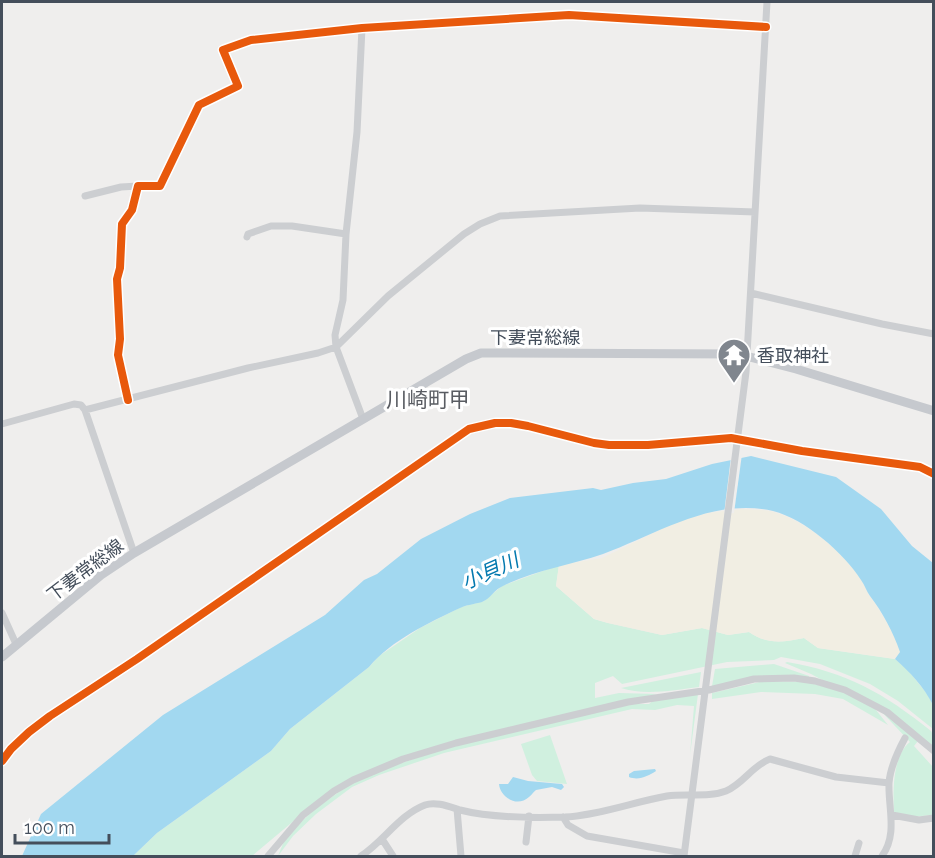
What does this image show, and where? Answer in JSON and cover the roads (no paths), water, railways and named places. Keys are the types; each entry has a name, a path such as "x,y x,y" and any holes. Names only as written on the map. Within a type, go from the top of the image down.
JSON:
{"main road":[{"name":"下妻常総線","path":"2,657 101,575 134,553 466,359 481,353 732,354 747,356 933,411"}],"street":[{"path":"563,817 568,825 587,836 684,855 738,445 747,356 766,2"},
{"path":"85,196 121,187 160,186 199,105 238,86 223,50 251,40 362,28 569,15 765,27"},
{"path":"362,28 357,132 346,234 343,300 335,335 336,346 363,419"},
{"path":"128,400 118,355 120,339 117,279 120,268 122,224 132,210 138,186"},
{"path":"85,410 248,368 318,353 336,346 388,296 464,234 500,216 640,208 755,212"},
{"path":"247,237 248,234 271,226 292,226 346,234"},
{"path":"751,293 933,334"},
{"path":"2,424 74,404 81,405 85,410 134,553"},
{"path":"2,613 16,644"},
{"path":"268,856 303,815 326,796 353,780 403,759 456,743 606,707 754,679 794,678 815,681 844,690 874,704 933,751"},
{"path":"882,856 890,836 892,815 889,783 905,738"},
{"path":"362,856 402,819 424,805 434,804 472,813 529,816 563,817 603,812 665,796 712,794 726,791 741,782 762,762 770,759 836,777 889,783"},
{"path":"457,809 461,856"},
{"path":"892,815 919,820 933,818"},
{"path":"526,842 529,816"},
{"path":"382,839 393,856"},
{"path":"855,856 859,843"}],"water":[{"name":"小貝川","path":"751,456 836,477 881,509 912,546 933,563 933,705 916,680 895,659 900,652 887,623 854,570 834,548 810,529 785,515 751,508 729,509 707,513 603,554 515,580 500,587 485,601 460,608 411,633 388,648 369,667 290,729 271,751 157,833 133,856 22,856 41,814 163,715 325,615 364,580 377,574 421,539 470,514 510,498 593,488 601,490 666,479 712,464"},
{"path":"655,769 656,771 650,775 629,777 629,774 634,771"},
{"path":"513,777 528,781 562,784 564,787 561,790 552,787 536,790 524,800 514,801 502,793 499,784 508,784"}],"place":[{"name":"香取神社","path":"734,384"}],"district":[{"name":"川崎町甲","path":"428,399"}]}
